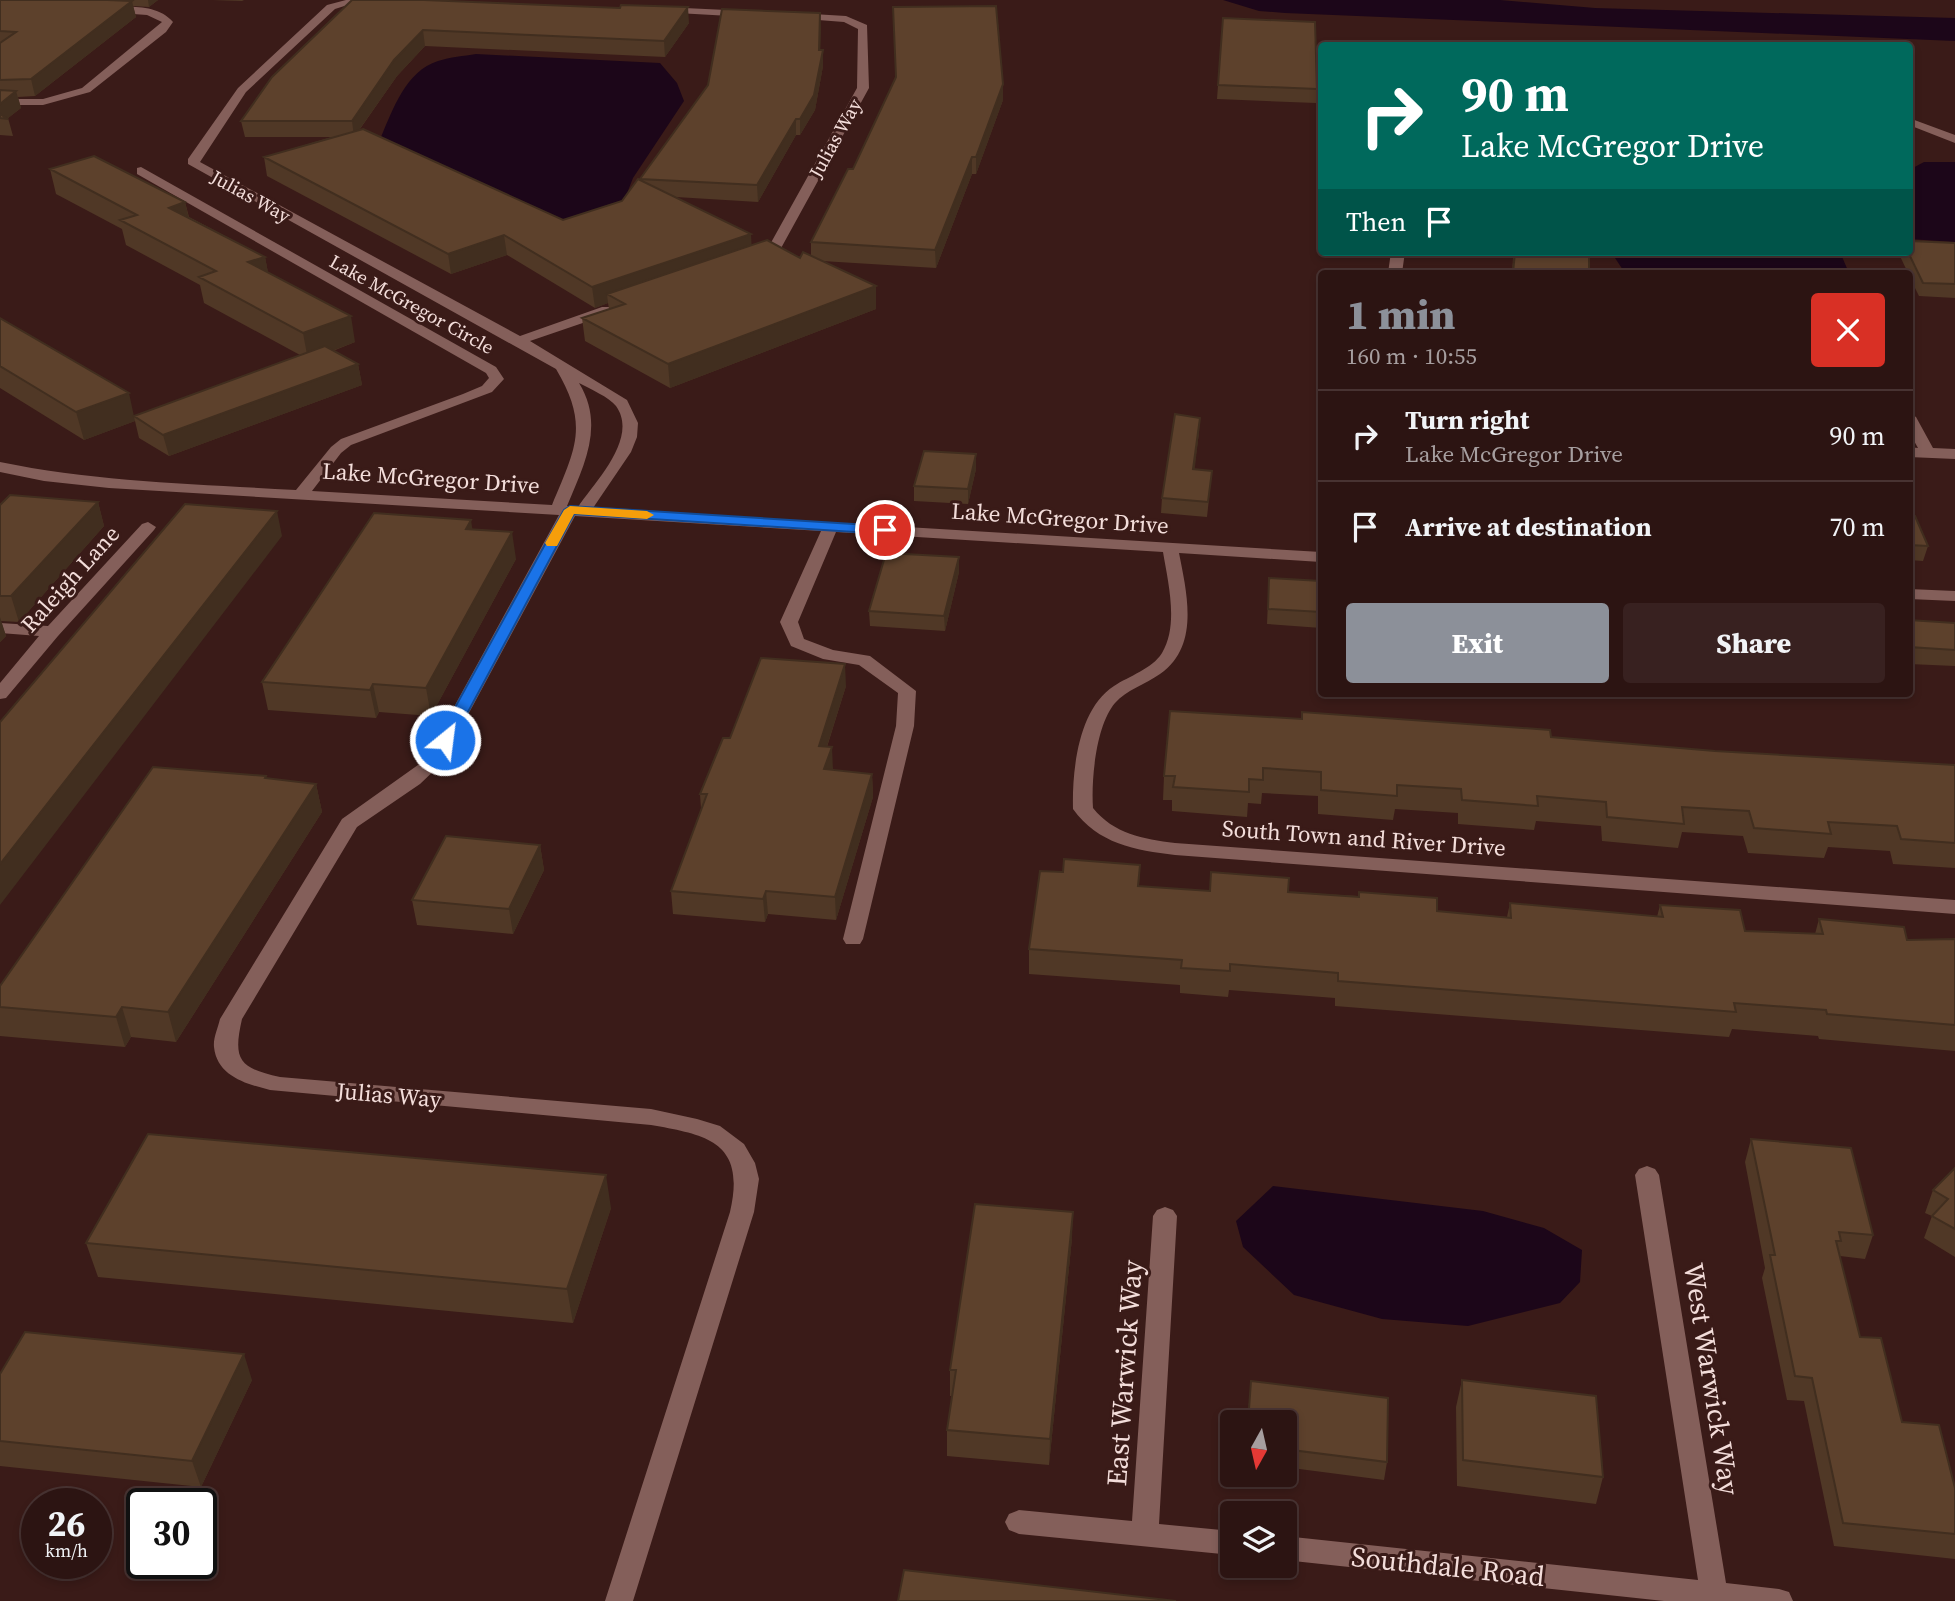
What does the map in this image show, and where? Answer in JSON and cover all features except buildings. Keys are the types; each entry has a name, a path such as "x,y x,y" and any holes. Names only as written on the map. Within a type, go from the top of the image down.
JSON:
{"street":[{"name":"Julias Way","path":"358,0 331,7 242,90 194,159 194,164 562,367 622,403 631,423 623,452 570,510 433,763 418,778 365,807 349,823 231,1019 225,1047 234,1067 254,1079 289,1086 650,1117 698,1126 728,1139 743,1160 747,1181 742,1212 619,1601"},
{"path":"0,102 43,102 66,98 90,88 162,30 167,22 162,16 148,12 103,9"},
{"name":"Julias Way","path":"653,10 846,19 863,27 863,88 773,250 766,256 740,265"},
{"path":"1913,123 1955,139"},
{"name":"Lake McGregor Circle","path":"141,171 491,370 497,379 487,389 468,397 346,442 336,450 302,493"},
{"path":"518,341 623,305"},
{"name":"Julias Way","path":"562,367 582,407 586,435 570,510"},
{"path":"1913,425 1928,453"},
{"path":"1913,452 1955,454"},
{"name":"Lake McGregor Drive","path":"0,467 109,483 1318,557"},
{"path":"0,484 18,471"},
{"path":"831,526 789,622 797,642 829,655 864,660 907,691 905,726 853,939"},
{"name":"Raleigh Lane","path":"0,694 52,632 148,527"},
{"name":"South Town and River Drive","path":"1170,548 1177,592 1175,644 1171,653 1153,672 1126,685 1101,706 1084,785 1083,809 1091,821 1103,831 1120,839 1175,849 1955,907"},
{"path":"1913,594 1955,596"},
{"path":"0,628 52,632"},
{"name":"West Warwick Way","path":"1647,1175 1714,1594"},
{"name":"East Warwick Way","path":"1145,1534 1165,1216"},
{"path":"1019,1522 1220,1542"},
{"name":"Southdale Road","path":"1297,1549 1779,1601"}],"shaded area":[{"path":"1223,0 1500,0 1595,8 1955,18 1955,41 1285,13 1259,11"},
{"path":"476,54 660,63 677,83 684,101 633,178 622,206 557,221 381,137 402,92 417,73 438,61"},
{"path":"1924,162 1955,162 1955,242 1913,239 1913,168"},
{"path":"1614,256 1842,256 1848,270 1623,270"},
{"path":"1273,1186 1483,1211 1544,1228 1582,1250 1580,1282 1560,1303 1468,1326 1382,1319 1294,1295 1243,1247 1236,1221"}],"slow traffic":[{"path":"552,543 570,510 647,515"}],"route":[{"path":"445,740 570,510 885,530"}]}
